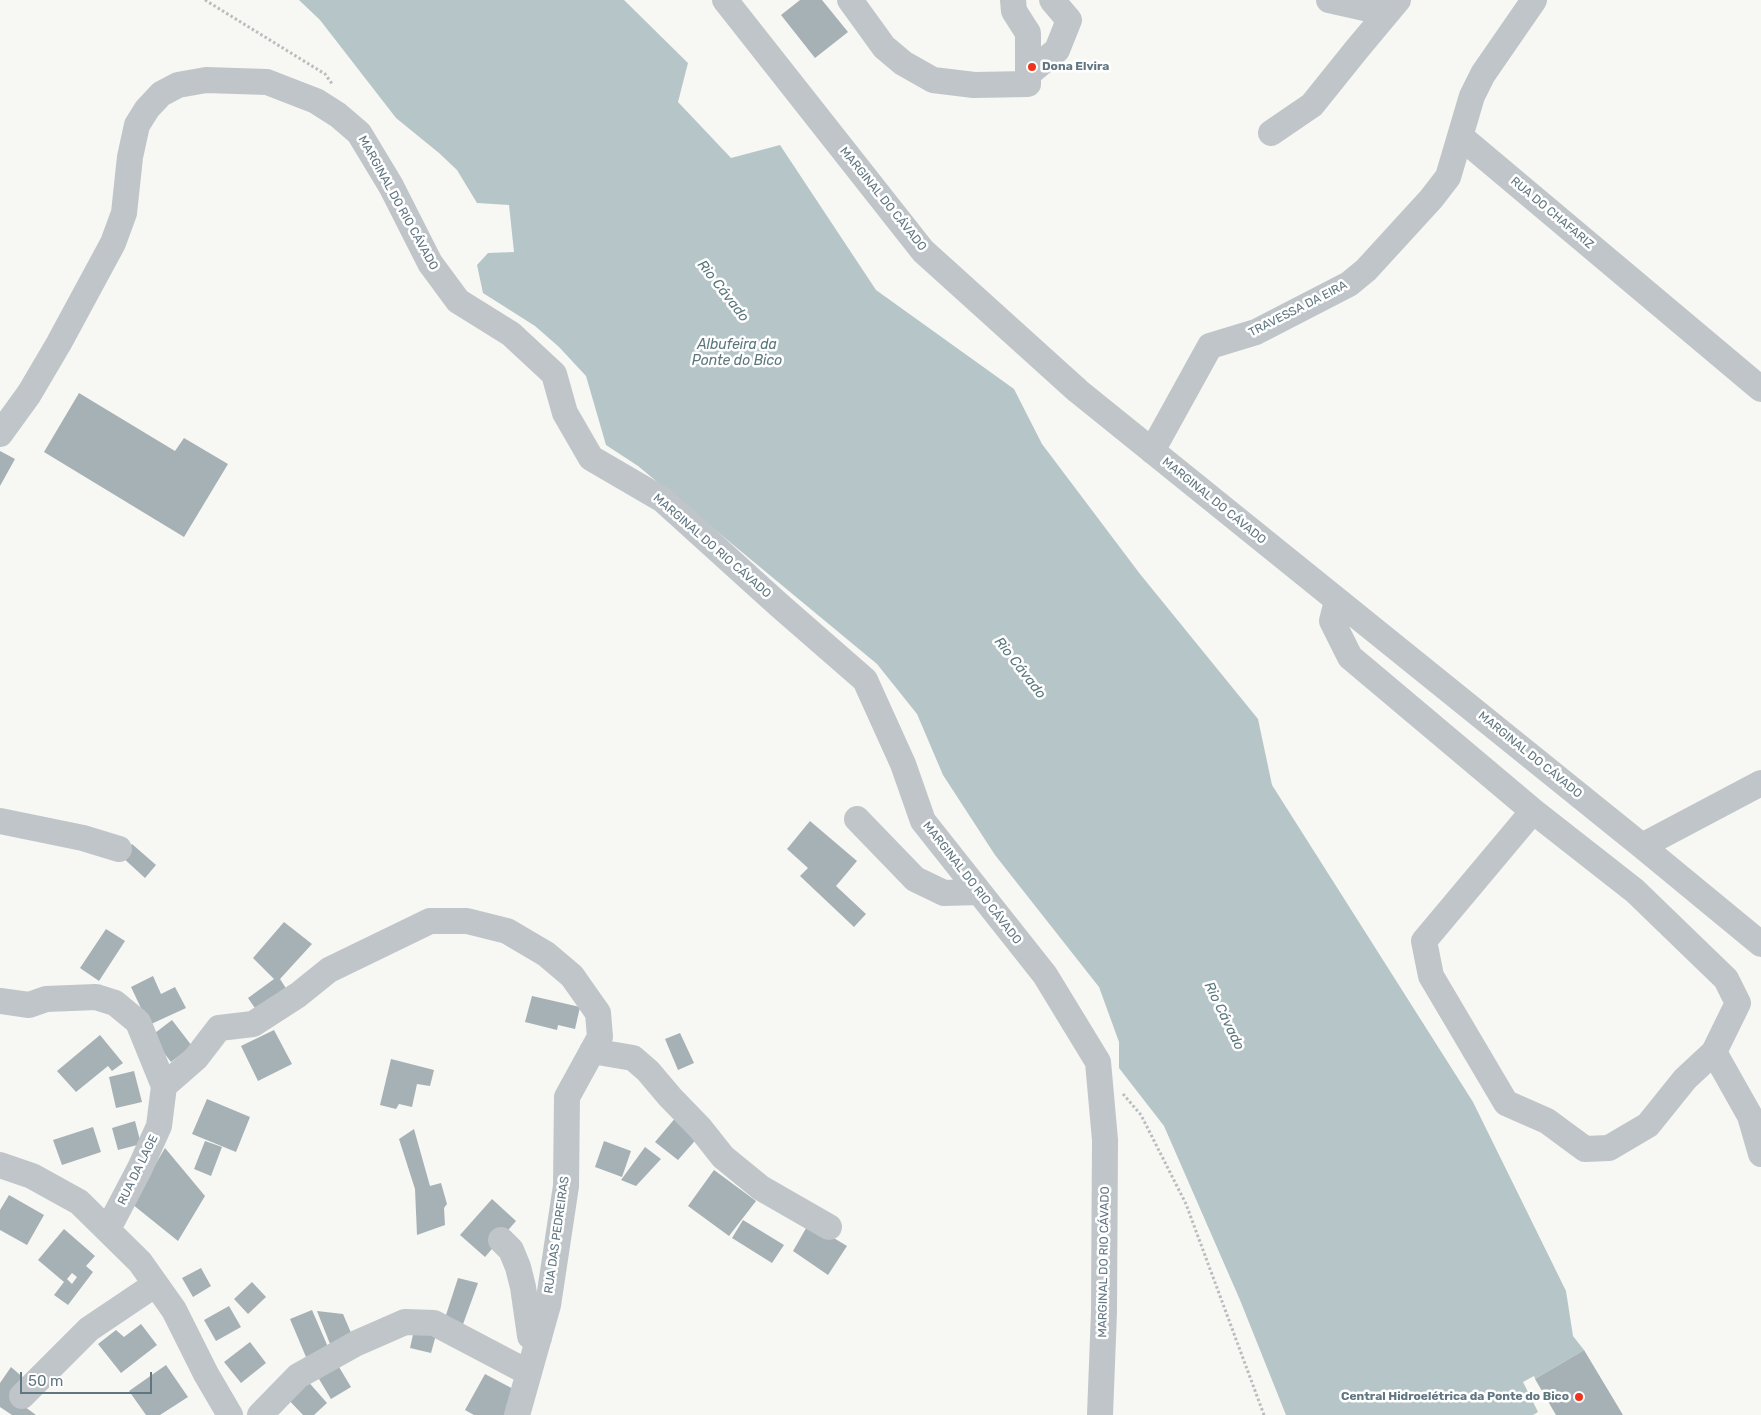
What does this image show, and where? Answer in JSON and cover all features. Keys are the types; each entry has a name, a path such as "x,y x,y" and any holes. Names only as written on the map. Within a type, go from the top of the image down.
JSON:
{"street":[{"name":"MARGINAL DO CÁVADO","path":"725,0 923,251 1078,391 1761,944"},
{"path":"850,0 884,47 903,63 933,80 974,85 1028,79 1058,50 1069,20 1052,0"},
{"path":"1013,0 1014,12 1028,33 1028,79"},
{"path":"1329,0 1393,7"},
{"path":"1461,136 1472,96 1483,74 1534,0"},
{"path":"1271,133 1312,105 1393,7"},
{"name":"MARGINAL DO RIO CÁVADO","path":"0,434 29,394 113,243 124,212 130,157 137,125 147,109 161,94 178,85 206,80 267,82 316,101 338,115 359,133 391,186 430,263 458,302 511,334 554,374 565,413 591,458 663,500 865,680 903,764 923,821 1045,975 1098,1062 1105,1140 1104,1312 1100,1415"},
{"name":"TRAVESSA DA EIRA","path":"1152,450 1210,346 1256,332 1349,284 1366,270 1431,199 1448,177 1461,136"},
{"name":"RUA DO CHAFARIZ","path":"1461,136 1761,389"},
{"path":"1337,601 1332,621 1350,657 1533,811 1635,891 1726,979 1738,1004 1714,1052 1685,1080 1648,1125 1609,1148 1585,1150 1547,1121 1506,1103 1431,976 1424,941 1533,811"},
{"path":"1642,846 1761,783"},
{"path":"857,819 916,879 944,892 978,892"},
{"path":"0,821 83,838 119,849"},
{"name":"RUA DAS PEDREIRAS","path":"164,1086 196,1058 219,1028 253,1024 298,996 329,970 430,921 467,921 507,931 546,954 572,976 598,1013 600,1037 567,1096 566,1186 548,1305 517,1415"},
{"name":"RUA DA LAGE","path":"0,1001 29,1005 46,999 96,997 115,1003 138,1022 164,1086 159,1126 140,1168 106,1227"},
{"path":"592,1050 633,1058 648,1071 700,1128 723,1157 762,1188 829,1227"},
{"path":"1714,1052 1750,1116 1761,1154"},
{"path":"0,1165 32,1176 80,1202 140,1262 174,1310 206,1374 230,1415"},
{"path":"501,1240 511,1250 518,1267 530,1336 539,1338"},
{"path":"22,1396 89,1329 150,1288 157,1286"},
{"path":"260,1415 298,1376 357,1343 405,1322 434,1323 529,1373"}],"path":[{"path":"1122,1092 1141,1115 1186,1204 1264,1415"}],"water":[{"name":"Albufeira da Ponte do Bico","path":"299,0 624,0 688,63 678,102 731,158 780,145 876,290 1014,389 1042,444 1140,574 1258,719 1272,785 1473,1102 1566,1291 1573,1336 1584,1350 1535,1379 1534,1376 1523,1382 1538,1412 1533,1415 1286,1415 1240,1300 1164,1126 1119,1068 1119,1042 1099,987 995,855 943,775 917,714 877,664 638,466 606,445 586,376 559,347 535,326 483,293 477,265 488,253 514,252 509,205 477,203 457,170 396,118 320,20"}],"building":[{"path":"800,0 822,0 848,32 815,58 781,15"},
{"path":"79,393 175,451 184,438 228,464 184,537 44,452"},
{"path":"0,451 15,459 0,486"},
{"path":"810,821 857,861 836,886 866,914 854,927 800,876 808,868 787,849"},
{"path":"132,844 156,865 145,878 121,856"},
{"path":"284,922 312,944 280,979 289,993 259,1014 248,998 274,979 253,958"},
{"path":"106,929 125,941 99,981 80,968"},
{"path":"153,976 161,994 175,987 186,1008 149,1025 131,987"},
{"path":"532,996 580,1007 575,1029 558,1025 557,1030 525,1022"},
{"path":"172,1020 192,1046 171,1062 151,1036"},
{"path":"274,1030 292,1064 258,1081 241,1046"},
{"path":"680,1033 694,1063 678,1070 665,1039"},
{"path":"100,1035 123,1063 112,1071 108,1066 76,1092 57,1071"},
{"path":"391,1059 434,1070 430,1086 417,1084 412,1107 399,1104 396,1109 380,1105"},
{"path":"134,1071 142,1102 116,1108 109,1077"},
{"path":"207,1099 250,1117 236,1152 192,1134"},
{"path":"677,1116 700,1135 678,1160 655,1142"},
{"path":"135,1121 141,1144 118,1150 112,1128"},
{"path":"93,1127 101,1152 62,1165 53,1140"},
{"path":"414,1129 430,1186 441,1183 447,1204 444,1208 445,1225 417,1235 415,1189 399,1139"},
{"path":"205,1141 222,1147 211,1176 194,1169"},
{"path":"604,1141 631,1151 622,1177 595,1167"},
{"path":"645,1147 661,1159 636,1186 621,1180"},
{"path":"165,1148 205,1196 178,1241 132,1204"},
{"path":"714,1170 756,1201 729,1236 688,1206"},
{"path":"9,1195 44,1215 27,1245 0,1230 0,1210"},
{"path":"492,1199 516,1221 485,1257 460,1235"},
{"path":"743,1220 784,1245 772,1263 732,1238"},
{"path":"809,1223 847,1246 828,1275 793,1251"},
{"path":"64,1229 95,1256 86,1266 93,1272 68,1305 54,1295 64,1282 38,1260","holes":["72,1273 77,1277 72,1284 67,1279"]},
{"path":"201,1268 211,1286 193,1297 182,1278"},
{"path":"458,1278 478,1283 462,1327 446,1315"},
{"path":"252,1282 266,1297 248,1314 234,1299"},
{"path":"229,1306 241,1327 216,1341 204,1320"},
{"path":"312,1310 328,1347 306,1357 290,1319"},
{"path":"317,1311 343,1314 352,1335 332,1349"},
{"path":"141,1324 157,1345 121,1373 98,1344 116,1330 124,1337"},
{"path":"414,1330 436,1335 431,1353 410,1348"},
{"path":"250,1342 266,1363 241,1383 224,1362"},
{"name":"Central Hidroelétrica da Ponte do Bico","path":"1584,1350 1623,1415 1556,1415 1535,1379"},
{"path":"336,1362 351,1387 331,1399 316,1374"},
{"path":"166,1365 188,1397 160,1415 146,1415 129,1391"},
{"path":"11,1367 26,1380 13,1398 36,1415 12,1415 0,1407 0,1383"},
{"path":"485,1374 517,1391 504,1415 474,1415 465,1410"},
{"path":"305,1378 327,1403 314,1415 303,1415 285,1396"}],"place":[{"name":"Dona Elvira","path":"1032,67"},
{"name":"Central Hidroelétrica da Ponte do Bico","path":"1579,1397"}],"water label":[{"name":"Rio Cávado","path":"723,291"},
{"name":"Rio Cávado","path":"1020,668"},
{"name":"Rio Cávado","path":"1224,1016"}]}
